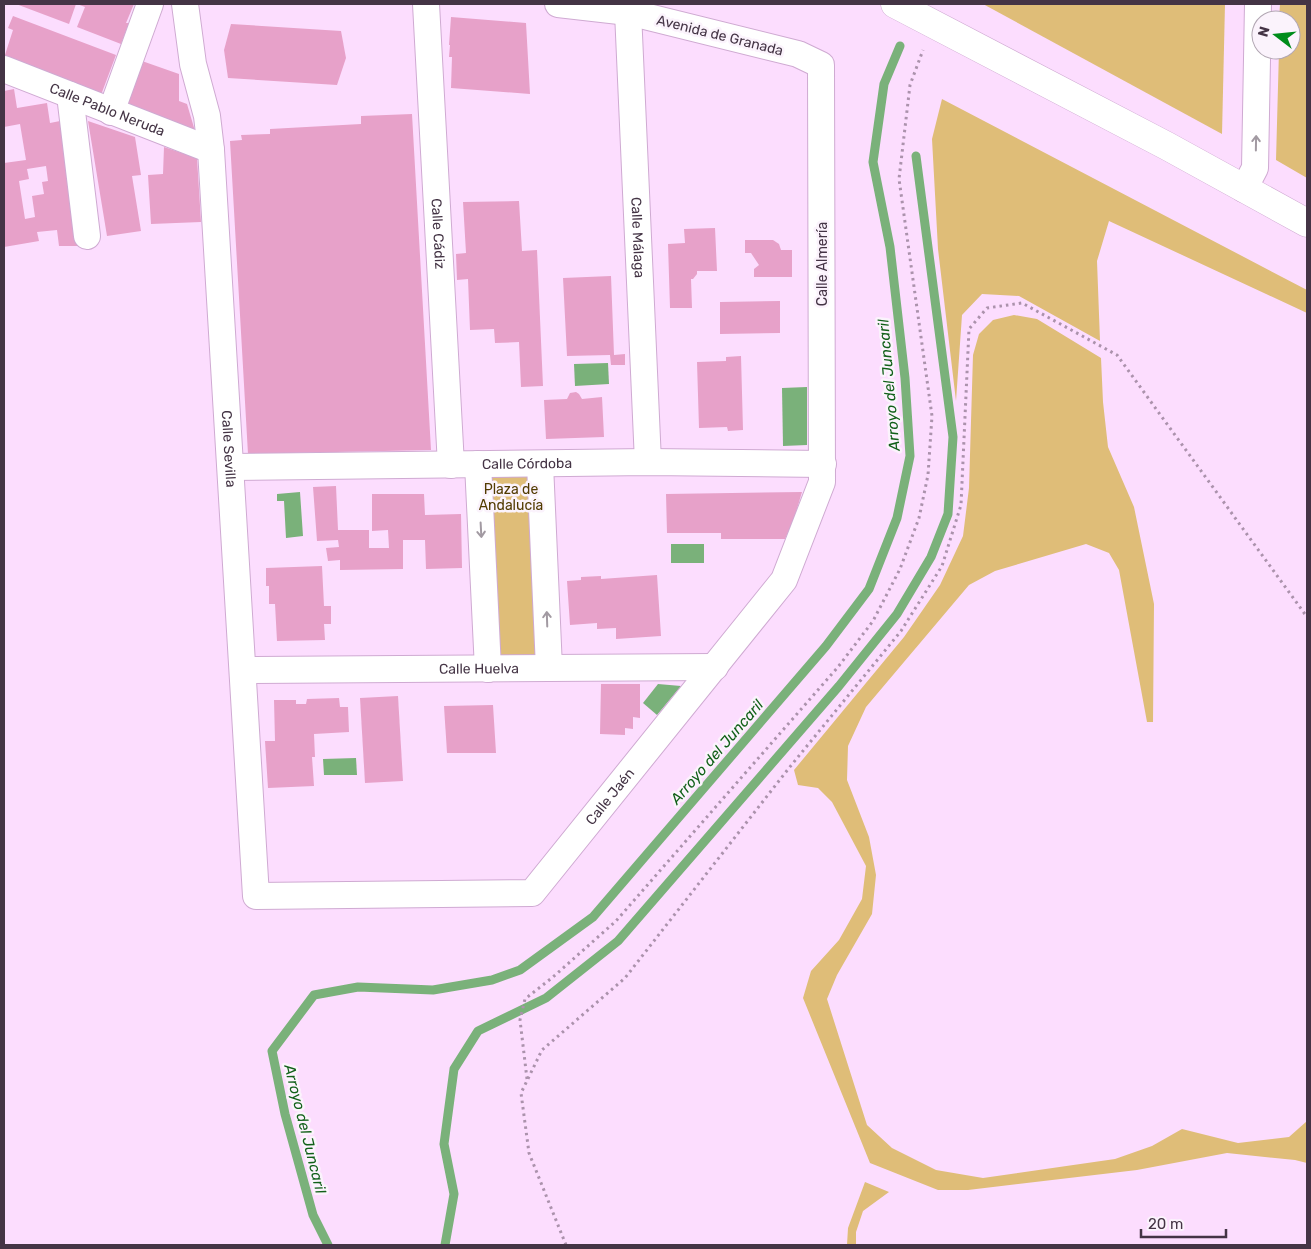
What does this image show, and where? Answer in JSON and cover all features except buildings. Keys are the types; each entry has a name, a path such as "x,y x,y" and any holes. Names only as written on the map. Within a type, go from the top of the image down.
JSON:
{"street":[{"path":"111,112 150,4"},
{"name":"Calle Sevilla","path":"185,4 193,64 207,116 211,150 256,896"},
{"name":"Calle Cádiz","path":"426,4 451,465"},
{"name":"Avenida de Granada","path":"558,4 629,8 798,54 821,65"},
{"path":"895,4 1167,146 1307,223"},
{"path":"1244,189 1255,168 1258,4"},
{"name":"Calle Málaga","path":"629,8 648,462"},
{"name":"Calle Almería","path":"821,65 823,464"},
{"name":"Calle Pablo Neruda","path":"4,69 211,150"},
{"path":"70,95 87,236"},
{"name":"Calle Córdoba","path":"230,467 648,462 823,464"},
{"path":"478,464 488,668"},
{"path":"540,464 549,668"},
{"name":"Calle Jaén","path":"256,896 532,893 784,580 822,482 823,464"},
{"name":"Calle Huelva","path":"243,670 715,667"}],"path":[{"path":"566,1245 529,1153 521,1093 542,1050 625,978 789,768 901,631 942,566 961,505 969,328 987,308 1022,303 1117,355 1307,617"},
{"path":"525,999 520,1020 528,1080"}],"green space":[{"path":"983,4 1225,4 1222,134"},
{"path":"1280,4 1307,4 1307,178 1276,160 1279,60 1301,60 1301,10 1280,10"},
{"path":"942,99 1307,290 1307,313 1109,221 1097,261 1100,341 1019,296 982,294 962,315 956,401 938,249 932,139"},
{"path":"1014,315 1037,319 1101,358 1108,447 1134,507 1154,604 1153,722 1147,722 1119,570 1109,553 1086,544 995,571 969,585 866,707 848,746 847,780 869,837 876,875 872,914 837,975 827,999 867,1125 892,1148 936,1170 983,1178 1115,1159 1152,1146 1182,1129 1238,1143 1289,1137 1307,1121 1307,1163 1227,1153 1137,1170 968,1190 938,1190 870,1163 803,998 811,971 839,940 862,899 866,866 832,802 818,788 798,785 794,770 904,637 940,585 963,536 969,488 973,355 979,334 993,320"},
{"name":"Plaza de Andalucía","path":"534,471 541,656 500,657 486,473"},
{"path":"865,1182 889,1192 863,1211 856,1232 856,1245 847,1245 848,1228"}],"shaded area":[{"path":"608,363 609,384 575,386 574,364"},
{"path":"807,387 807,445 783,446 782,388"},
{"path":"300,492 303,536 286,538 284,501 277,501 277,494"},
{"path":"671,544 704,544 704,563 671,563"},
{"path":"658,684 681,686 657,715 643,703"},
{"path":"356,758 357,775 324,775 323,759"}],"waterway":[{"name":"Arroyo del Juncaril","path":"328,1245 313,1215 285,1114 272,1051 314,995 358,987 433,990 492,980 520,970 593,917 826,646 869,589 897,518 910,456 905,378 890,247 873,162 884,84 900,46"},
{"path":"445,1245 454,1194 444,1144 454,1069 478,1031 546,998 618,941 839,686 897,614 931,557 948,514 953,437 916,156"}]}
